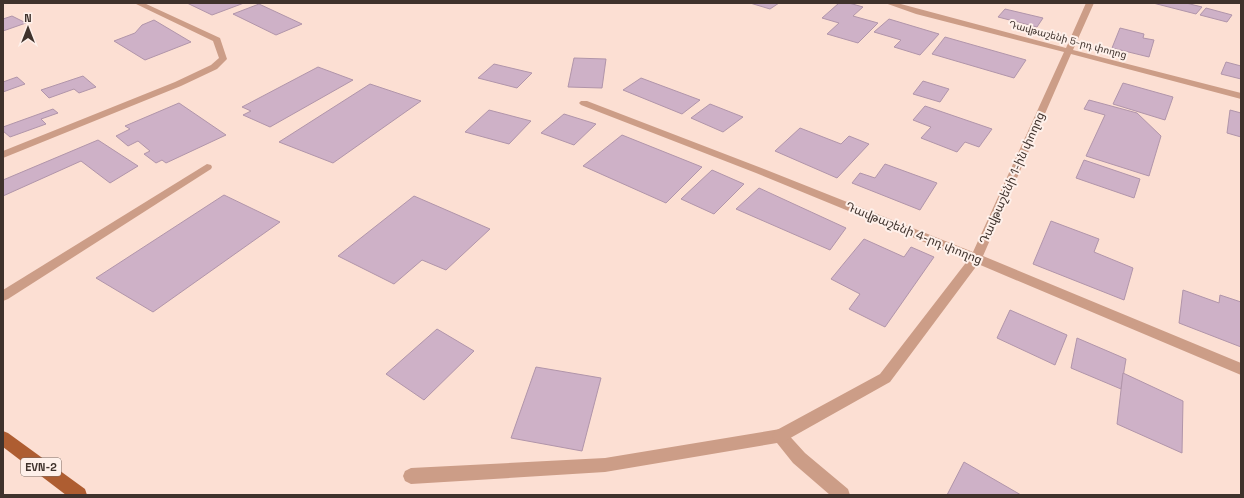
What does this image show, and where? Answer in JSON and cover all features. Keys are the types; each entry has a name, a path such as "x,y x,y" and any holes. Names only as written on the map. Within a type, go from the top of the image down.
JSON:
{"main road":[{"name":"EVN-2","path":"3,438 79,495"}],"street":[{"path":"3,156 178,84 214,67 223,59 217,40 138,3"},
{"name":"Դավթաշենի 5-րդ փողոց","path":"889,3 1241,96"},
{"name":"Դավթաշենի 1-ին փողոց","path":"411,476 606,465 780,436 885,378 976,258 1090,3"},
{"name":"Դավթաշենի 4-րդ փողոց","path":"584,103 760,171 976,258 1241,369"},
{"path":"3,296 206,167"},
{"path":"780,436 799,458 842,495"}],"building":[{"path":"187,3 244,3 212,15"},
{"path":"750,3 779,3 770,9"},
{"path":"839,3 849,3 863,7 853,16 878,23 858,43 827,34 839,23 822,18"},
{"path":"1153,3 1186,3 1202,7 1196,14"},
{"path":"259,4 302,24 276,35 233,14"},
{"path":"1206,8 1232,15 1227,22 1200,15"},
{"path":"1005,9 1043,18 1037,27 998,17"},
{"path":"12,16 26,23 3,31 3,19"},
{"path":"889,19 939,34 920,55 894,47 901,40 874,32"},
{"path":"154,20 191,42 145,60 114,41 135,33 142,25"},
{"path":"1120,28 1144,34 1143,38 1154,40 1149,57 1112,48"},
{"path":"945,37 1026,60 1014,78 932,54"},
{"path":"574,58 606,59 602,88 568,87"},
{"path":"1226,62 1241,66 1241,79 1221,74"},
{"path":"494,64 532,73 517,88 478,78"},
{"path":"318,67 353,80 270,127 243,115 251,111 242,107"},
{"path":"83,76 96,87 79,93 74,89 49,98 41,90"},
{"path":"17,77 25,84 3,92 3,82"},
{"path":"641,78 700,100 682,114 623,90"},
{"path":"923,81 949,89 940,102 913,94"},
{"path":"1123,83 1173,97 1165,120 1113,104"},
{"path":"370,84 421,101 333,163 279,142"},
{"path":"1089,100 1137,113 1161,136 1149,176 1086,156 1105,115 1084,109"},
{"path":"179,103 226,135 166,163 162,160 156,163 144,154 150,151 138,141 128,146 116,136 130,129 125,126"},
{"path":"710,104 743,117 723,132 691,118"},
{"path":"925,106 992,129 979,147 965,142 957,152 921,138 931,127 913,120"},
{"path":"53,109 58,113 41,119 46,124 10,137 3,131 3,127"},
{"path":"489,110 531,121 509,144 465,132"},
{"path":"1230,110 1241,113 1241,137 1227,133"},
{"path":"564,114 596,124 574,145 541,133"},
{"path":"800,128 841,144 849,136 869,144 837,178 775,151"},
{"path":"622,135 702,167 666,203 583,166"},
{"path":"98,140 138,166 110,183 81,161 3,196 3,180"},
{"path":"1084,160 1140,179 1134,198 1076,178"},
{"path":"885,164 937,183 920,210 852,183 860,173 875,178"},
{"path":"712,170 744,184 714,214 681,199"},
{"path":"759,188 846,228 830,250 736,209"},
{"path":"224,195 280,222 153,312 96,278"},
{"path":"414,196 490,229 446,270 422,260 394,284 338,256"},
{"path":"1051,221 1099,239 1094,252 1133,268 1124,300 1033,264"},
{"path":"864,239 904,257 911,247 934,257 885,327 849,309 860,294 831,279"},
{"path":"1183,290 1219,303 1220,295 1241,302 1241,347 1179,323"},
{"path":"1010,310 1067,335 1055,365 997,338"},
{"path":"437,329 474,351 424,400 386,374"},
{"path":"1077,338 1126,359 1121,389 1071,368"},
{"path":"536,367 601,378 582,451 511,438"},
{"path":"1123,373 1183,401 1182,453 1117,424"},
{"path":"964,462 1021,495 947,495"}]}
